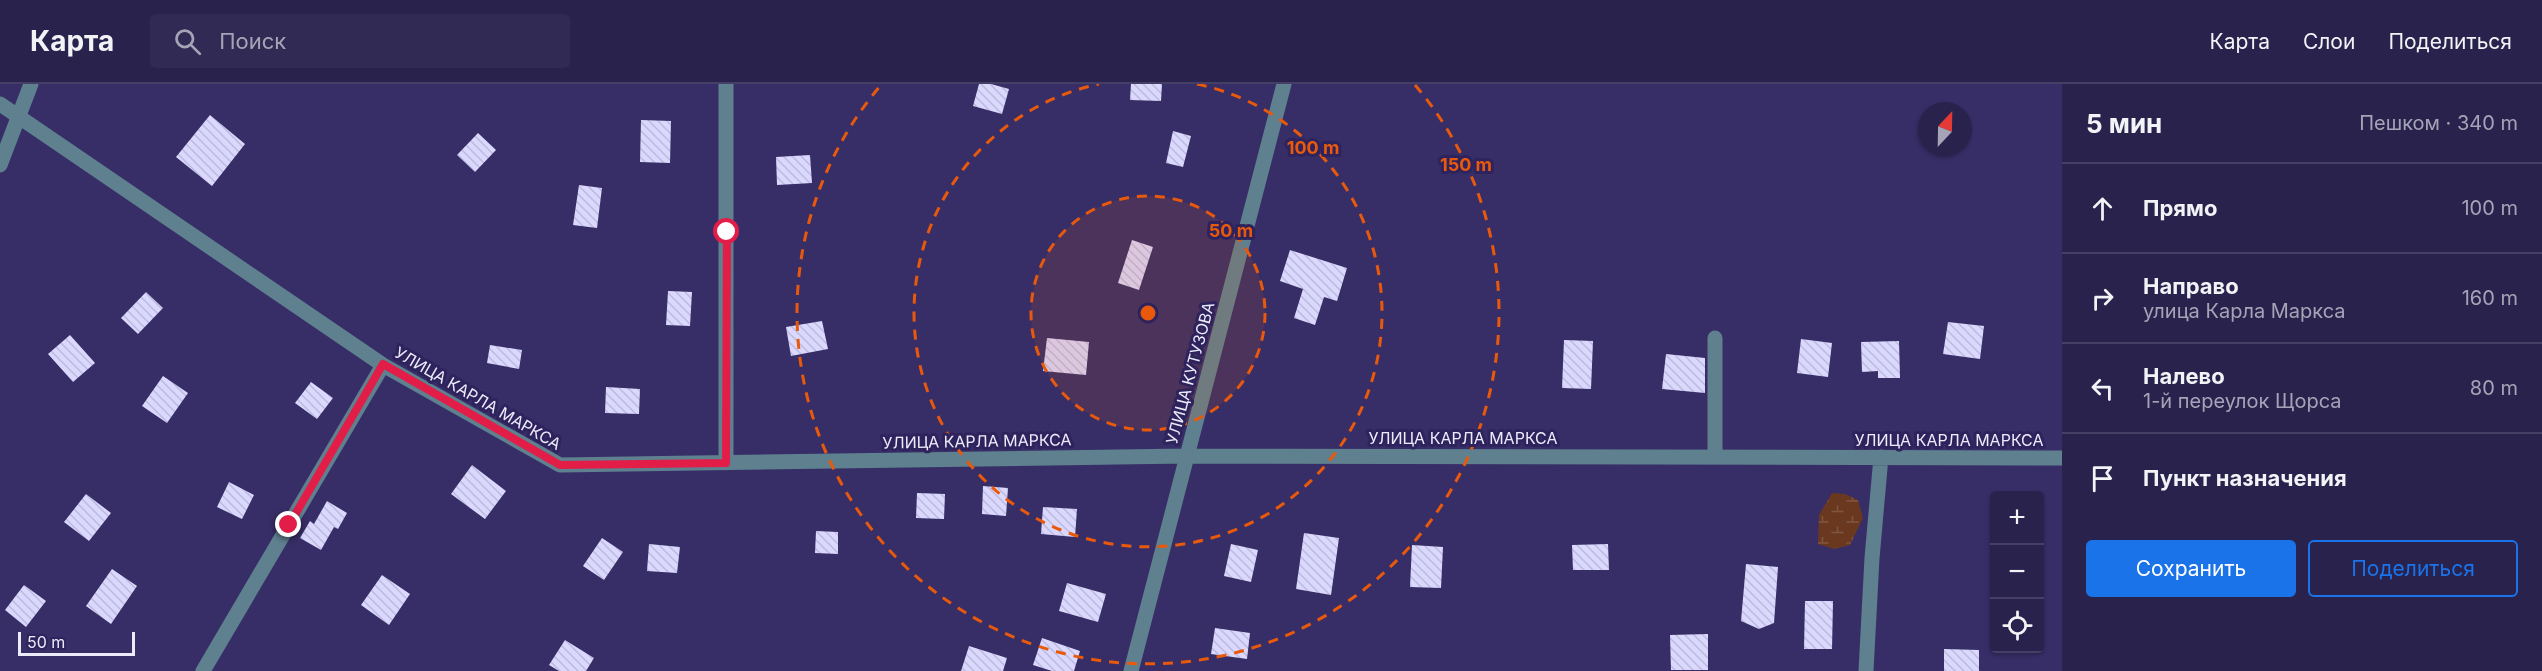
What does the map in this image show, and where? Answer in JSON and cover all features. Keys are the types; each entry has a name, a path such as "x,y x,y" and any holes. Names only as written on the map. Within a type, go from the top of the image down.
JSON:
{"street":[{"path":"0,165 31,84"},
{"path":"726,84 726,463"},
{"name":"УЛИЦА КУТУЗОВА","path":"1131,671 1284,84"},
{"name":"УЛИЦА КАРЛА МАРКСА","path":"0,104 383,364 560,465 1186,456 2062,458"},
{"path":"1715,338 1715,457"},
{"path":"203,671 383,364"},
{"path":"1866,671 1872,558 1881,457"}],"green space":[{"path":"1832,493 1845,494 1858,500 1863,518 1850,545 1834,549 1818,544 1819,515"}],"building":[{"path":"979,84 991,84 1009,89 1002,114 973,106"},
{"path":"1131,84 1162,84 1161,101 1130,100"},
{"path":"210,115 245,144 212,186 176,157"},
{"path":"641,120 671,121 670,163 640,162"},
{"path":"1173,131 1191,136 1183,167 1166,163"},
{"path":"478,133 496,150 475,172 457,155"},
{"path":"810,155 812,183 777,185 776,157"},
{"path":"579,185 602,188 597,228 573,225"},
{"path":"1132,240 1153,247 1139,290 1118,283"},
{"path":"1290,250 1347,268 1337,301 1324,297 1315,325 1294,318 1303,289 1280,281"},
{"path":"668,291 692,292 690,326 666,325"},
{"path":"146,292 163,308 138,334 121,318"},
{"path":"822,321 828,349 791,356 786,327"},
{"path":"1948,322 1984,326 1980,359 1943,354"},
{"path":"70,335 95,363 73,382 48,354"},
{"path":"1047,338 1089,342 1086,375 1043,371"},
{"path":"1801,339 1832,343 1828,377 1797,373"},
{"path":"1564,340 1593,341 1591,389 1562,388"},
{"path":"1899,341 1900,378 1878,378 1878,371 1862,372 1861,342"},
{"path":"490,345 522,350 519,369 487,363"},
{"path":"1666,354 1705,358 1705,393 1662,389"},
{"path":"163,376 188,393 167,423 142,406"},
{"path":"311,382 333,398 317,419 295,403"},
{"path":"606,387 640,389 639,414 605,413"},
{"path":"472,465 506,491 485,519 451,494"},
{"path":"229,482 254,495 242,519 217,507"},
{"path":"983,486 1008,488 1006,516 982,514"},
{"path":"917,493 945,494 944,519 916,518"},
{"path":"86,494 111,513 89,541 64,522"},
{"path":"327,501 347,513 338,529 334,527 321,550 300,538 310,521 314,524"},
{"path":"1043,507 1077,509 1075,537 1041,534"},
{"path":"816,531 838,532 838,554 815,553"},
{"path":"1304,533 1339,538 1331,595 1296,589"},
{"path":"602,538 623,552 604,580 583,566"},
{"path":"649,544 680,547 677,573 647,571"},
{"path":"1231,544 1258,550 1251,582 1224,576"},
{"path":"1608,544 1609,570 1573,570 1572,545"},
{"path":"1412,545 1443,547 1441,588 1410,587"},
{"path":"1746,564 1778,567 1774,623 1759,629 1741,621"},
{"path":"112,569 137,586 111,624 86,606"},
{"path":"382,575 410,594 389,625 361,605"},
{"path":"1067,583 1106,594 1098,622 1059,611"},
{"path":"24,585 46,601 26,627 5,610"},
{"path":"1805,601 1833,601 1832,649 1804,649"},
{"path":"1215,628 1250,633 1247,659 1211,654"},
{"path":"1708,634 1708,670 1671,670 1670,635"},
{"path":"1042,638 1080,651 1074,671 1052,671 1033,665"},
{"path":"565,640 594,658 586,671 559,671 549,665"},
{"path":"969,646 1007,658 1003,671 961,671"},
{"path":"1944,649 1979,650 1979,671 1944,671"}],"route":[{"path":"289,525 383,364 560,465 726,463 727,232"}]}
